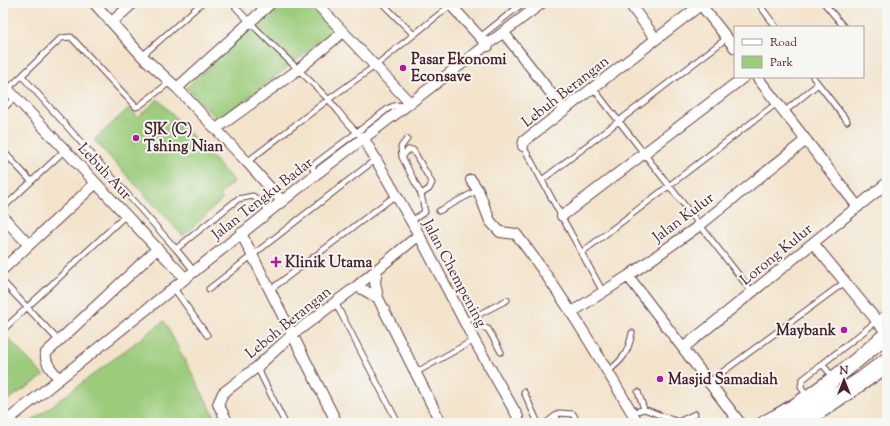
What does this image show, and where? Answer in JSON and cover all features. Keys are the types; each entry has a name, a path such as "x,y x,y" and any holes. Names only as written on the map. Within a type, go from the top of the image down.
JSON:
{"main road":[{"path":"765,423 808,397 867,353 887,334"},
{"path":"792,423 862,379 887,360"}],"street":[{"path":"94,3 142,56 216,129 282,201"},
{"path":"112,22 133,3"},
{"path":"173,85 271,3"},
{"path":"316,3 375,66 407,105"},
{"name":"Jalan Tengku Badar","path":"4,423 315,175 360,135 407,105 488,46 542,3"},
{"path":"451,4 488,46"},
{"path":"630,4 656,39"},
{"path":"702,4 734,47"},
{"name":"Lebuh Berangan","path":"523,146 524,141 702,4"},
{"path":"216,129 299,69 343,32"},
{"path":"504,33 564,110"},
{"path":"562,216 743,78"},
{"path":"758,78 858,207"},
{"name":"Lebuh Aur","path":"6,86 185,278"},
{"name":"Jalan Chempening","path":"360,135 376,159 419,235 474,340 518,418 518,423"},
{"name":"Jalan Kulur","path":"572,312 628,276 700,225 806,140"},
{"path":"471,180 478,190 490,220 500,232 516,234 572,312 638,423"},
{"path":"3,269 96,183"},
{"name":"Lorong Kulur","path":"683,348 887,183"},
{"path":"3,217 29,245"},
{"path":"241,233 337,423"},
{"name":"Leboh Berangan","path":"228,423 218,404 223,393 257,367 292,335 357,286 419,235"},
{"path":"813,243 887,334"},
{"path":"59,379 47,363 45,358 46,353 158,249"},
{"path":"377,270 376,282 378,298 441,423"},
{"path":"628,276 740,423"},
{"path":"357,286 378,298"}],"lane":[{"path":"142,56 202,3"},
{"path":"232,3 249,22 299,69 360,135"},
{"path":"382,3 413,34"},
{"path":"480,37 523,3"},
{"path":"758,3 775,26"},
{"path":"824,3 843,26"},
{"path":"247,162 328,99 375,66 451,4"},
{"path":"6,86 22,76 61,38 70,37 136,107 173,85"},
{"path":"542,180 727,38"},
{"path":"22,76 194,271"},
{"path":"814,78 847,121"},
{"path":"784,112 818,84"},
{"path":"593,88 752,292"},
{"path":"3,109 16,97"},
{"path":"582,253 777,103"},
{"path":"407,139 401,147 402,157 421,194 425,212 411,221"},
{"name":"Lebuh Berangan","path":"523,146 603,292"},
{"path":"3,208 65,150"},
{"path":"402,157 408,150 413,150 432,183 429,189 421,194"},
{"path":"3,152 31,182"},
{"path":"208,289 376,159"},
{"path":"439,211 478,190"},
{"path":"176,249 238,199 253,196 270,211"},
{"path":"270,290 396,196"},
{"path":"5,328 126,215"},
{"path":"3,282 59,341"},
{"path":"709,382 845,282"},
{"path":"173,287 207,335"},
{"path":"466,324 507,300"},
{"path":"335,302 398,423"},
{"path":"808,397 800,387 802,380 877,321 887,310"},
{"path":"466,324 488,329 501,352"},
{"path":"607,372 620,362 630,342 632,333"},
{"path":"415,373 474,340"},
{"path":"822,364 834,378"},
{"path":"257,367 286,423"},
{"path":"811,423 887,371"},
{"path":"524,392 538,423"},
{"path":"638,392 644,408"},
{"path":"632,413 644,408 678,422 695,414"},
{"path":"546,423 559,413 573,414 578,423"},
{"path":"556,416 559,423"}],"green space":[{"path":"278,3 306,3 334,31 219,121 186,88"},
{"path":"158,99 234,181 219,195 223,199 183,236 94,140 129,108 138,117"},
{"path":"164,321 218,423 29,423"},
{"path":"3,333 44,376 3,403"}],"place":[{"name":"Pasar Ekonomi Econsave","path":"403,68"},
{"name":"SJK (C) Tshing Nian","path":"136,138"},
{"name":"Klinik Utama","path":"276,262"},
{"name":"Maybank","path":"844,330"},
{"name":"Masjid Samadiah","path":"660,379"}]}
